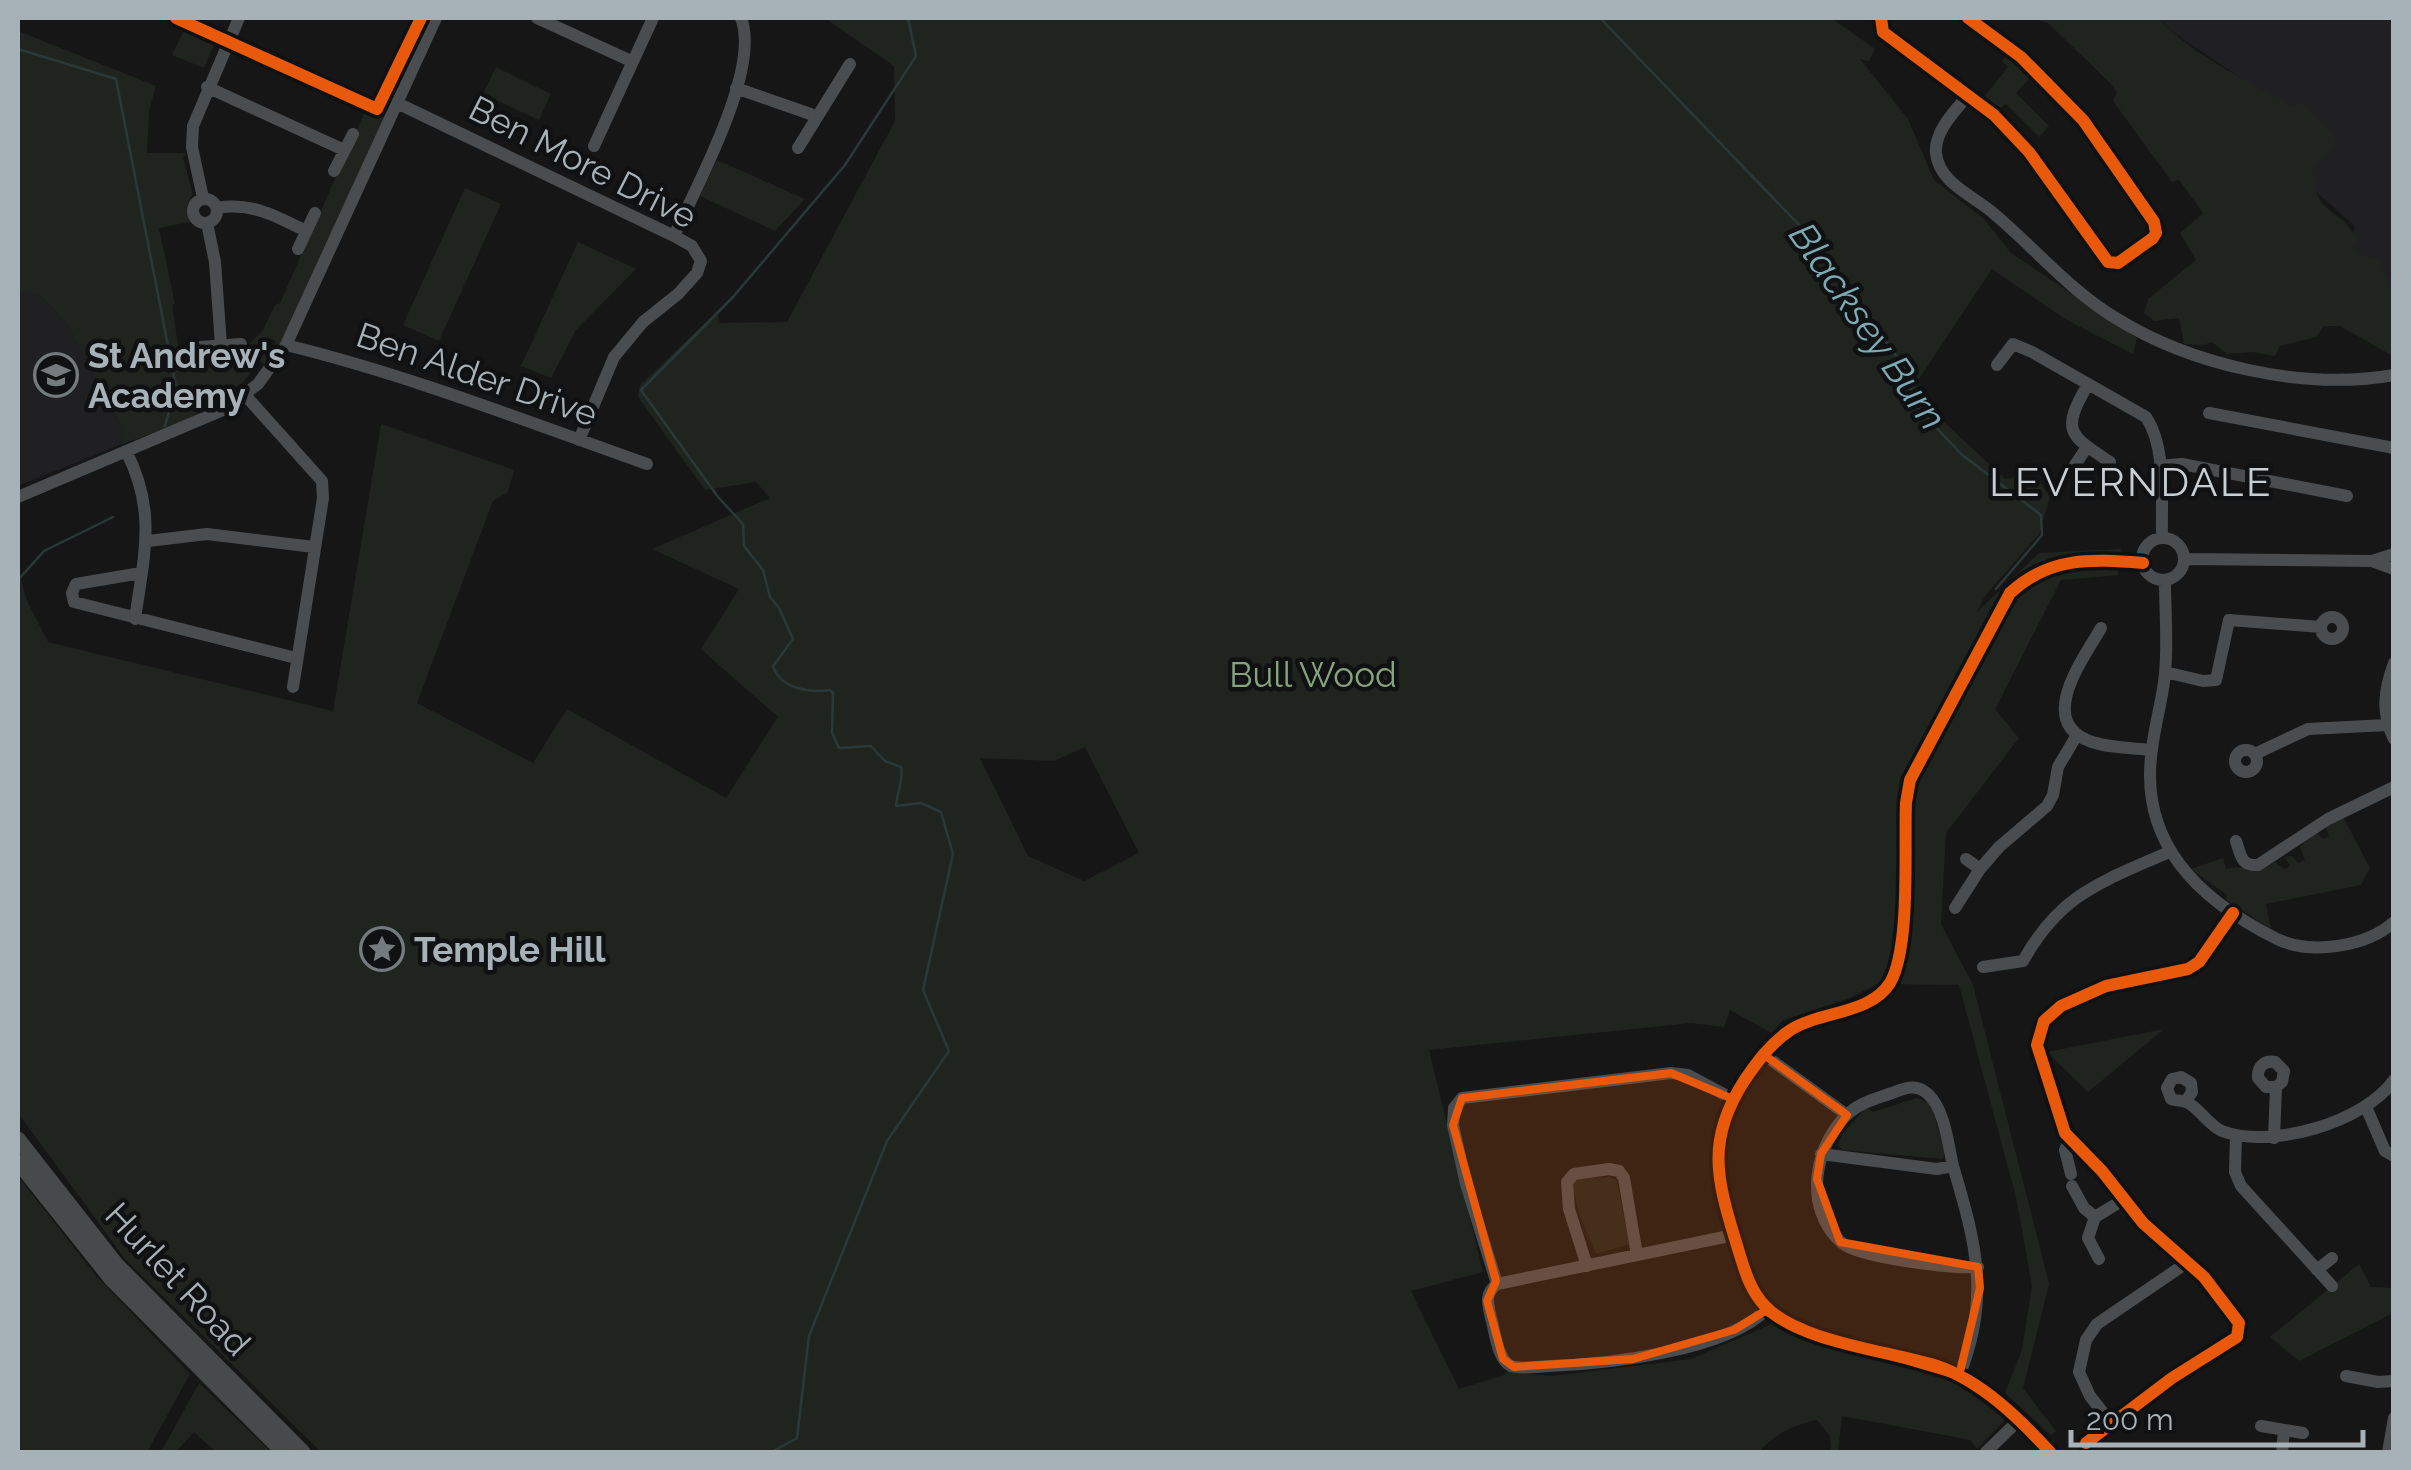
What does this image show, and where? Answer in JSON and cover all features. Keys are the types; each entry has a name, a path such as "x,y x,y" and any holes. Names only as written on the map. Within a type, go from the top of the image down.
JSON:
{"main road":[{"name":"Hurlet Road","path":"18,1139 116,1264 304,1452"},
{"name":"Hurlet Road","path":"18,1162 112,1280 283,1452"}],"street":[{"path":"203,198 192,148 192,126 239,18"},
{"path":"18,497 202,420 246,396 269,372 286,346 436,18"},
{"path":"537,18 631,61"},
{"path":"594,146 653,18"},
{"path":"674,236 721,134 747,53 748,34 741,18"},
{"path":"1882,18 1883,32 1969,94 2029,152 2108,262 2118,263 2152,238 2156,233 2154,222 2083,120 2021,56 1968,18"},
{"path":"798,148 850,64"},
{"path":"207,87 344,150"},
{"path":"736,88 816,116"},
{"path":"1969,94 1936,142 1937,160 1943,172 2112,316 2172,348 2222,364 2332,380 2360,381 2394,375"},
{"name":"Ben More Drive","path":"397,103 674,236 692,246 701,261 697,274 643,322 614,357 579,440"},
{"path":"334,171 353,134"},
{"path":"203,198 212,200 217,208 215,218 208,223 198,221 192,213 194,204 203,198"},
{"path":"217,208 254,207 306,231"},
{"path":"298,249 315,212"},
{"path":"208,223 222,345"},
{"path":"1997,365 2011,340 2146,417 2160,466 2162,538"},
{"path":"200,347 242,344"},
{"name":"Ben Alder Drive","path":"286,346 380,370 647,464"},
{"path":"2087,386 2070,423 2075,436 2110,462"},
{"path":"246,396 322,481 323,498 293,687"},
{"path":"2209,413 2394,448"},
{"path":"2074,468 2087,447"},
{"path":"126,451 137,473 148,541 134,618"},
{"path":"2160,466 2182,464 2347,496"},
{"path":"148,541 207,534 314,548"},
{"path":"2162,538 2178,544 2184,559 2178,574 2165,580 2149,575 2143,563 2147,546 2162,538"},
{"path":"2184,559 2372,561 2394,554"},
{"path":"2372,561 2394,569"},
{"path":"2050,1452 1990,1396 1960,1376 1800,1329 1768,1308 1752,1288 1722,1198 1717,1144 1733,1099 1763,1054 1798,1026 1872,1000 1892,980 1900,948 1910,780 2010,594 2034,574 2058,563 2143,563"},
{"path":"142,573 76,584 74,602 296,658"},
{"path":"2165,580 2166,672 2151,750 2151,784 2156,820 2168,852 2194,881 2234,913 2286,943 2337,946 2381,933 2394,922"},
{"path":"2166,672 2216,680 2226,624 2233,619 2321,627"},
{"path":"2101,628 2065,694 2065,717 2077,734 2092,742 2151,750"},
{"path":"2394,663 2384,699 2387,725 2394,740"},
{"path":"2255,754 2308,729 2387,725"},
{"path":"1955,908 1999,848 2047,806 2053,796 2058,767 2077,734"},
{"path":"2236,841 2243,861 2248,866 2258,865 2328,819 2394,787"},
{"path":"1983,967 2027,966 2064,904 2088,888 2168,852"},
{"path":"1966,859 1980,870"},
{"path":"2086,1443 2172,1378 2237,1338 2239,1323 2204,1277 2143,1223 2102,1171 2070,1139 2060,1124 2040,1060 2038,1034 2061,1006 2106,986 2188,969 2199,962 2234,913"},
{"path":"1763,1054 1850,1112"},
{"path":"1497,1284 1466,1184 1452,1118 1462,1098 1681,1073 1733,1099"},
{"path":"2186,1101 2220,1130 2274,1138 2366,1107 2394,1080"},
{"path":"1960,1376 1975,1329 1980,1288 1978,1267 1954,1166 1936,1106 1924,1090 1911,1086 1868,1101 1850,1112 1821,1154 1817,1179 1820,1201 1831,1231 1840,1242 1858,1251 1913,1262 1978,1267"},
{"path":"2274,1138 2276,1087"},
{"path":"2366,1107 2385,1151 2394,1156"},
{"path":"2236,1134 2235,1172 2241,1186 2332,1286"},
{"path":"2070,1139 2065,1150 2072,1180 2084,1208 2096,1217"},
{"path":"1821,1154 1937,1168 1954,1166"},
{"path":"1587,1266 1569,1209 1567,1182 1574,1174 1619,1171 1624,1178 1637,1256"},
{"path":"2098,1259 2088,1238 2096,1217 2123,1200"},
{"path":"1734,1235 1497,1284 1489,1291 1487,1301 1502,1358 1514,1366 1580,1365 1658,1353 1750,1324 1768,1308"},
{"path":"2317,1270 2332,1258"},
{"path":"2110,1423 2082,1382 2080,1362 2086,1340 2097,1324 2188,1262"},
{"path":"2372,1380 2375,1362"},
{"path":"2346,1376 2394,1381"},
{"path":"2388,1452 2394,1418"},
{"path":"1986,1452 2018,1421"},
{"path":"2260,1426 2303,1433"},
{"path":"2282,1452 2284,1430"}],"highlighted area":[{"path":"1763,1054 1847,1115 1821,1154 1817,1179 1840,1242 1978,1267 1980,1288 1959,1376 1800,1329 1765,1311 1734,1330 1633,1359 1514,1367 1503,1359 1487,1301 1496,1281 1453,1125 1462,1098 1671,1073 1733,1099"}],"shaded area":[{"path":"2158,18 2393,18 2393,312 2348,249 2355,226 2316,192 2289,111"},
{"name":"St Andrew's Academy","path":"18,291 42,297 67,324 121,425 122,444 18,486"}],"green space":[{"name":"Bull Wood","path":"825,18 1831,18 1875,49 1869,61 1860,59 1908,119 1934,180 1984,219 2011,253 2137,338 2133,354 2065,319 1992,269 1911,391 2005,479 2036,476 2050,497 2039,534 1985,596 1976,613 2039,553 2121,549 2118,575 2061,580 1995,709 2019,738 1946,833 1941,924 1973,985 2049,1284 2023,1388 2056,1431 2051,1435 2005,1393 2022,1350 2032,1286 2016,1197 1959,985 1877,984 1850,998 1783,1020 1772,1033 1730,1010 1724,1027 1691,1023 1429,1050 1483,1272 1411,1291 1459,1389 1504,1375 1506,1371 1552,1376 1691,1359 1772,1324 1816,1343 1954,1382 2006,1419 1977,1449 1971,1440 1842,1416 1838,1452 1831,1452 1830,1436 1817,1420 1785,1431 1758,1452 321,1452 125,1259 18,1113 18,569 27,601 48,642 333,711 381,424 514,470 508,492 493,501 417,703 533,763 567,709 726,798 778,717 701,649 739,589 652,549 770,498 756,482 705,490 638,397 640,385 717,312 720,323 787,322 895,121 894,66","holes":["1085,747 1139,853 1084,881 1028,856 980,758 1054,761"]},
{"path":"2031,18 2158,18 2222,67 2292,107 2301,103 2339,145 2322,157 2312,171 2314,186 2323,204 2357,239 2352,247 2359,255 2380,259 2393,298 2393,356 2340,326 2324,326 2316,337 2280,346 2275,356 2253,352 2227,354 2212,342 2184,344 2179,318 2154,321 2144,313 2148,299 2196,260 2180,233 2203,213 2179,180 2172,182 2113,101 2117,92 2110,83 2048,23"},
{"path":"174,19 199,31 201,39 214,38 204,68 172,55 184,30 174,25"},
{"path":"18,31 156,86 149,110 147,153 186,153 183,158 193,194 187,206 190,222 159,228 175,304 172,305 178,345 211,355 245,347 256,365 214,406 122,444 121,425 67,324 42,297 18,291"},
{"path":"2007,55 2031,77 2016,93 2049,126 2039,137 2006,104 1998,109 1984,97 2008,67 2002,61"},
{"path":"496,67 551,94 539,120 483,94"},
{"path":"385,99 390,103 283,343 274,355 271,353 276,341 268,338 262,350 272,356 265,365 250,354 249,344 280,303 366,109 379,113"},
{"path":"717,160 805,199 775,231 700,196"},
{"path":"465,188 501,204 439,341 403,325"},
{"path":"578,242 636,269 576,330 551,378 521,366"},
{"path":"2342,815 2370,868 2361,885 2266,904 2271,929 2226,900 2227,895 2191,869 2223,858 2226,869 2254,869 2275,862 2284,869 2290,866 2285,857 2292,856 2298,863 2305,860 2300,847 2316,832 2323,839 2329,836 2325,825"},
{"path":"2164,1029 2088,1092 2047,1052"},
{"path":"1917,1098 1931,1104 1945,1152 1943,1159 1842,1150 1838,1145 1842,1134 1866,1108 1873,1112"},
{"path":"18,1176 96,1276 190,1374 147,1452 18,1452"},
{"path":"1610,1177 1617,1181 1629,1244 1596,1254 1579,1214 1572,1184 1579,1179"},
{"path":"2359,1264 2371,1287 2393,1288 2393,1313 2299,1361 2270,1337"},
{"path":"199,1383 271,1452 216,1452 194,1432 176,1452 161,1452"}],"waterway":[{"path":"772,1452 797,1438 809,1336 887,1141 949,1051 923,990 953,854 941,812 921,803 896,806 901,767 885,761 871,746 839,748 832,733 833,693 797,688 777,674 773,666 793,639 770,597 763,570 744,546 743,524 718,497 641,390 733,297 845,165 916,56 908,18"},
{"name":"Blacksey Burn","path":"1600,18 1802,228 1917,384 1906,395 1961,454 2041,515 2042,535 1996,589"},
{"path":"18,49 116,79 176,387 165,426"},
{"path":"18,580 44,551 113,517"}],"cycle path":[{"path":"176,18 377,109 421,18"},
{"path":"1881,18 1883,32 1994,115 2029,152 2108,262 2118,263 2153,238 2154,222 2083,120 2021,57 1968,18"},
{"path":"2050,1452 1998,1402 1969,1381 1937,1366 1800,1329 1766,1307 1747,1276 1728,1217 1718,1158 1724,1121 1732,1102 1759,1060 1776,1042 1801,1025 1870,1001 1890,983 1897,967 1904,922 1906,803 1910,780 2010,593 2056,566 2089,561 2143,563"},
{"path":"2086,1443 2172,1378 2237,1337 2239,1323 2204,1277 2143,1223 2102,1171 2065,1133 2037,1045 2044,1021 2061,1006 2106,986 2188,969 2199,962 2233,913"}],"place":[{"name":"St Andrew's Academy","path":"56,375"},
{"name":"Temple Hill","path":"382,949"}],"district":[{"name":"LEVERNDALE","path":"2131,481"}]}
